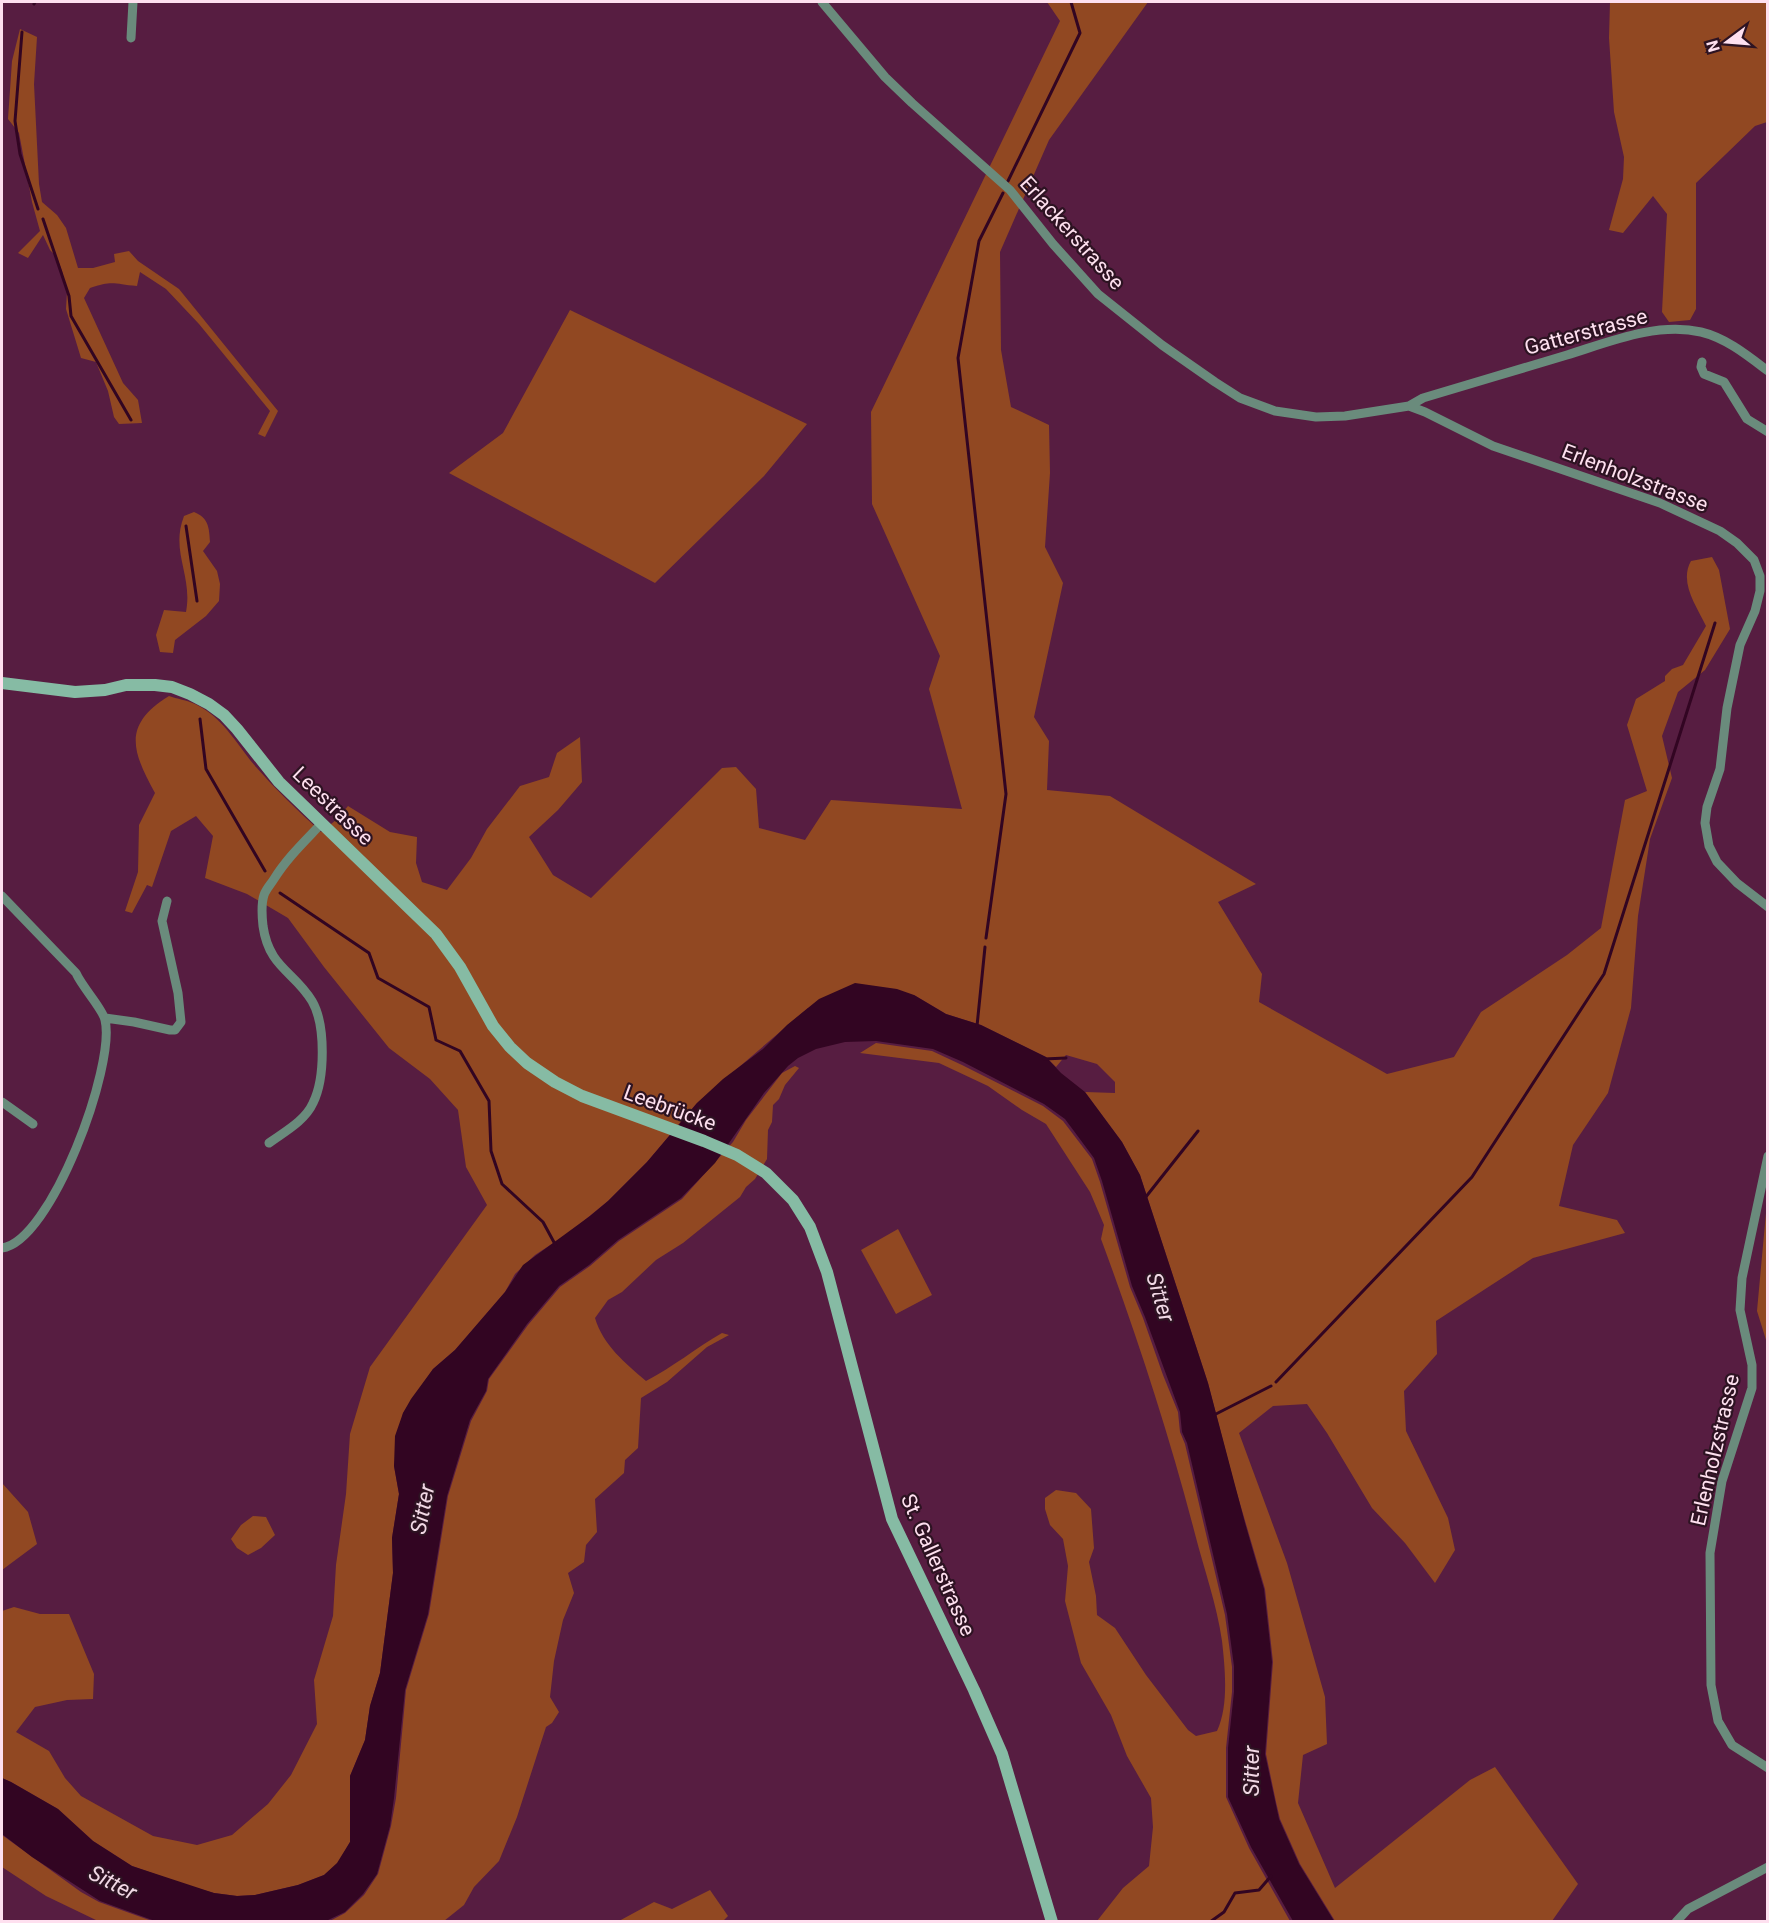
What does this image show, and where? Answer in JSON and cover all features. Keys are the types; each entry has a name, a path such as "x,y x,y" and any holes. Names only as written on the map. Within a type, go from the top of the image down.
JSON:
{"street":[{"path":"131,38 133,2"},
{"name":"Erlackerstrasse","path":"822,2 885,77 1010,190 1053,244 1098,294 1162,345 1215,382 1240,398 1299,416 1332,417 1409,406"},
{"name":"Gatterstrasse","path":"1409,406 1422,398 1528,366 1631,336 1670,329 1702,332 1720,338 1738,348 1767,370"},
{"path":"1702,362 1701,368 1704,374 1724,382 1747,419 1767,432"},
{"name":"Erlenholzstrasse","path":"1409,406 1493,446 1660,503 1720,531 1737,543 1754,560 1760,576 1760,591 1755,611 1740,645 1727,708 1720,769 1710,797 1705,823 1709,846 1717,862 1737,883 1767,907"},
{"name":"Leestrasse","path":"3,684 75,692 105,690 126,685 172,687 190,693 224,715 279,782 436,934 460,967 494,1026 510,1047 541,1074 567,1088"},
{"path":"269,1143 296,1123 313,1104 320,1083 322,1054 319,1014 311,1000 275,960 265,939 262,918 264,895 286,860 321,824"},
{"path":"2,896 76,973 105,1018 106,1051 100,1081 69,1166 45,1208 24,1236 14,1245 2,1248"},
{"path":"105,1018 170,1030 175,1030 181,1022 178,993 162,921 167,902"},
{"name":"Leebrücke","path":"567,1088 724,1149 757,1167"},
{"path":"2,1102 33,1124"},
{"name":"Erlenholzstrasse","path":"1767,1156 1742,1278 1740,1310 1752,1365 1752,1388 1722,1481 1710,1553 1711,1685 1718,1721 1732,1745 1767,1768"},
{"name":"St. Gallerstrasse","path":"757,1167 775,1180 793,1200 802,1212 818,1246 830,1282 892,1519 998,1743 1018,1803 1052,1922"},
{"path":"1676,1922 1688,1909 1767,1867"}],"shaded area":[{"path":"1047,2 1148,2 1049,140 1000,252 1001,350 1011,407 1049,425 1050,473 1045,547 1063,583 1034,717 1049,741 1047,790 1110,796 1256,884 1218,902 1262,974 1259,1002 1387,1074 1454,1057 1481,1012 1567,955 1601,928 1625,800 1647,791 1627,725 1636,699 1665,681 1665,676 1672,669 1683,665 1706,626 1690,594 1687,577 1691,561 1712,557 1719,570 1730,629 1705,670 1678,692 1662,736 1672,778 1650,839 1638,916 1631,1008 1608,1093 1573,1145 1559,1206 1617,1220 1625,1233 1533,1258 1436,1321 1437,1354 1404,1391 1406,1431 1448,1518 1455,1550 1435,1583 1405,1543 1372,1508 1307,1404 1273,1406 1239,1433 1287,1563 1325,1697 1327,1744 1303,1755 1298,1803 1335,1888 1470,1780 1495,1767 1578,1884 1552,1921 1335,1921 1300,1864 1280,1819 1266,1754 1273,1662 1265,1589 1208,1383 1140,1175 1122,1142 1085,1092 1115,1093 1115,1082 1097,1064 1066,1055 1056,1067 1046,1057 981,1025 946,1014 914,995 808,1008 697,1103 647,1162 608,1201 570,1232 535,1255 515,1274 505,1292 455,1350 433,1369 403,1413 394,1466 399,1494 392,1538 393,1573 380,1673 370,1706 365,1740 350,1776 350,1842 338,1863 324,1875 298,1885 255,1895 237,1896 189,1886 132,1866 93,1841 58,1809 2,1778 2,1611 14,1607 40,1614 69,1614 94,1674 93,1699 67,1700 35,1707 16,1732 49,1751 65,1778 81,1796 153,1836 197,1845 232,1835 268,1804 291,1775 317,1724 314,1680 333,1616 350,1434 370,1367 487,1205 466,1167 458,1110 430,1079 389,1048 288,918 247,894 205,878 213,836 196,816 171,831 152,887 147,885 132,913 125,911 138,872 139,825 155,793 137,751 138,728 144,717 169,696 195,704 222,724 264,776 321,832 348,806 390,832 417,837 416,863 422,882 447,890 471,858 487,829 520,786 549,777 557,753 580,737 582,782 558,810 529,837 553,875 591,898 722,768 736,767 756,789 759,828 805,840 831,800 962,809 929,689 940,656 872,504 871,412 1060,21"},
{"path":"1610,2 1767,2 1767,122 1755,126 1696,183 1696,309 1690,320 1669,322 1662,312 1667,214 1653,196 1623,233 1609,230 1623,179 1624,157 1614,112 1609,38"},
{"path":"20,29 37,37 34,84 42,202 57,215 66,228 78,268 93,268 115,262 114,254 129,251 138,261 179,289 278,411 265,437 258,434 270,411 199,324 166,289 140,272 137,286 104,284 90,288 84,298 123,383 138,400 142,423 119,424 114,417 108,391 96,362 81,358 66,309 67,292 57,257 50,250 43,235 28,258 18,253 40,231 19,133 8,119 12,61"},
{"path":"570,310 807,424 764,476 655,583 449,473 503,433"},
{"path":"194,512 203,517 208,528 210,542 203,551 217,571 220,584 219,601 206,616 175,640 173,653 160,652 156,635 164,610 186,612 187,586 179,541 184,516"},
{"path":"876,1043 932,1051 1043,1106 1063,1121 1092,1159 1130,1287 1178,1412 1180,1432 1185,1444 1225,1615 1232,1667 1232,1692 1226,1748 1226,1797 1249,1848 1290,1921 1097,1921 1123,1888 1149,1866 1153,1827 1151,1798 1127,1756 1111,1715 1081,1663 1065,1601 1068,1566 1063,1539 1050,1525 1045,1509 1045,1498 1056,1490 1076,1493 1091,1509 1094,1548 1089,1562 1096,1596 1097,1615 1115,1628 1146,1675 1188,1730 1196,1736 1217,1731 1225,1699 1222,1641 1214,1601 1163,1422 1101,1239 1104,1225 1090,1192 1046,1124 988,1086 939,1063 860,1053"},
{"path":"795,1066 799,1068 773,1105 772,1122 768,1130 767,1159 755,1179 740,1197 683,1243 656,1260 622,1292 608,1300 595,1318 609,1345 646,1381 722,1333 729,1335 707,1347 667,1382 641,1398 638,1448 625,1460 624,1473 595,1499 597,1532 586,1545 584,1562 568,1573 574,1593 563,1620 554,1661 550,1697 559,1712 552,1723 546,1727 517,1817 499,1861 474,1887 464,1905 444,1921 328,1922 345,1913 364,1895 378,1874 396,1798 406,1690 429,1614 448,1496 471,1421 487,1391 489,1379 528,1325 560,1287 590,1266 619,1241 682,1199 733,1142 746,1120 782,1073"},
{"path":"1767,1202 1768,1343 1757,1311"},
{"path":"898,1229 932,1295 896,1314 861,1250"},
{"path":"2,1483 28,1512 37,1544 2,1570"},
{"path":"253,1516 266,1517 275,1535 261,1548 248,1555 237,1548 231,1539 241,1525"},
{"path":"2,1835 81,1892 99,1902 152,1921 98,1921 46,1896 2,1867"},
{"path":"710,1890 728,1916 723,1921 619,1921 654,1902 672,1909"}],"water":[{"name":"Sitter","path":"855,983 897,989 914,995 946,1014 981,1025 1046,1057 1061,1073 1085,1092 1122,1142 1140,1175 1208,1383 1264,1589 1272,1662 1265,1754 1279,1819 1299,1864 1334,1921 1293,1921 1251,1847 1228,1797 1228,1748 1234,1692 1234,1666 1227,1614 1187,1443 1182,1432 1180,1412 1132,1286 1094,1158 1065,1119 1044,1104 933,1049 876,1041 845,1042 816,1049 788,1066 764,1093 715,1163 681,1198 618,1240 589,1265 559,1286 527,1324 488,1379 486,1391 470,1420 447,1496 428,1614 405,1690 390,1826 377,1874 363,1894 345,1912 326,1921 155,1921 100,1901 32,1857 2,1834 2,1778 58,1809 93,1841 132,1866 214,1893 237,1896 255,1895 298,1885 324,1875 337,1863 350,1842 350,1776 365,1740 370,1706 380,1673 393,1573 392,1538 399,1494 394,1466 395,1436 411,1399 433,1369 455,1350 505,1292 523,1265 608,1201 647,1162 697,1103 723,1079 763,1049 787,1025 819,999"}],"waterway":[{"path":"1008,181 1080,33 1071,2"},
{"path":"22,32 15,121 20,154 38,209"},
{"path":"986,938 1006,794 958,358 979,241 1003,193"},
{"path":"43,219 69,296 71,316 131,420"},
{"path":"186,526 197,601"},
{"path":"1276,1382 1472,1177 1604,974 1715,623"},
{"path":"200,719 206,769 265,871"},
{"path":"280,893 369,953 378,978 429,1007 436,1040 460,1051 489,1101 491,1151 502,1184 543,1222 556,1246"},
{"path":"977,1026 985,947"},
{"path":"1044,1059 1066,1058"},
{"path":"1145,1198 1198,1131"},
{"path":"1214,1415 1271,1386"},
{"path":"1210,1922 1224,1912 1235,1893 1259,1890 1271,1876"}]}
